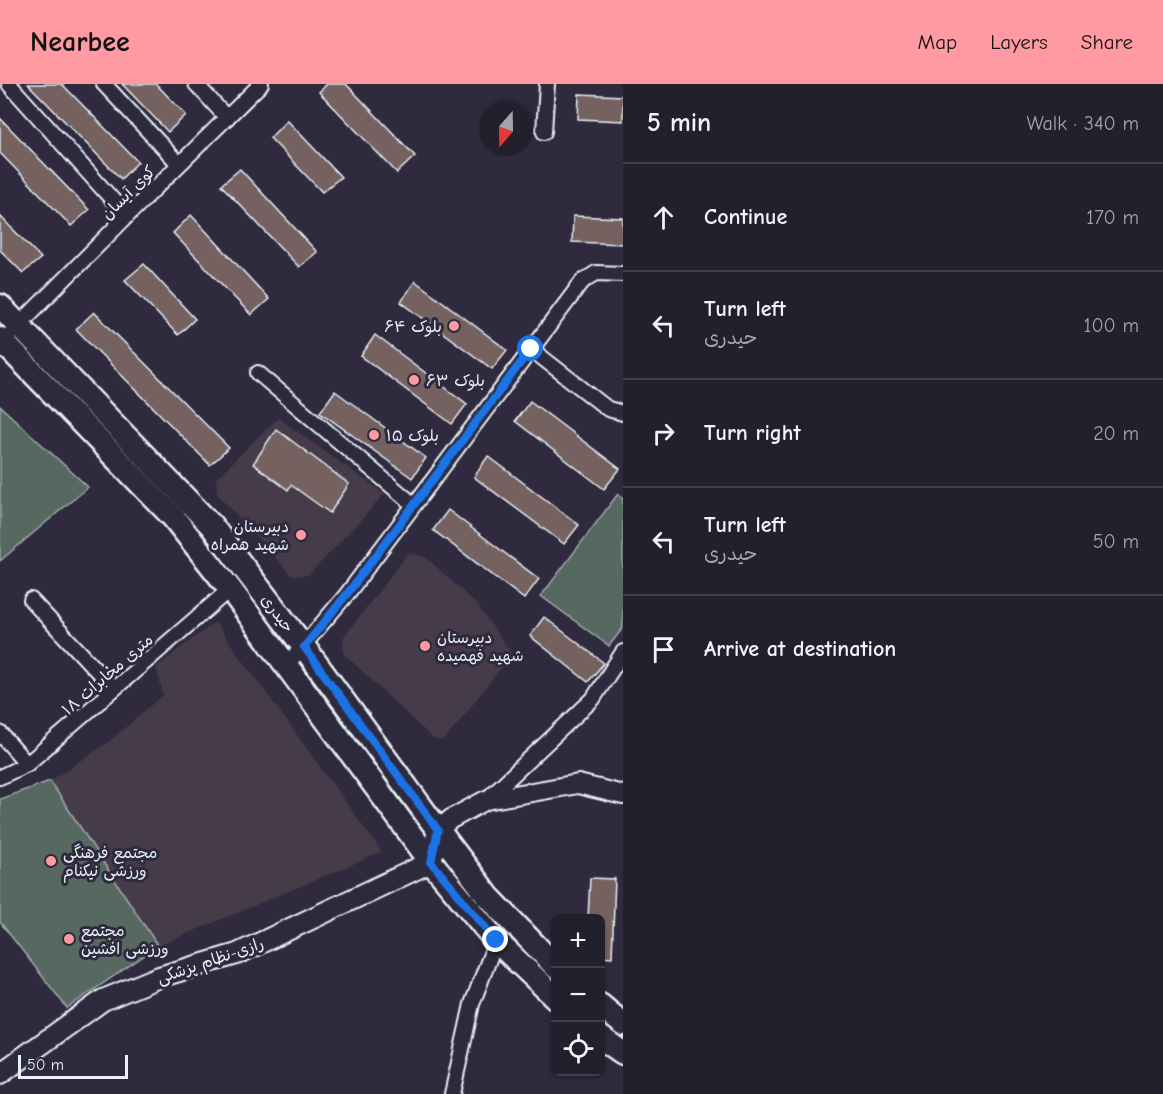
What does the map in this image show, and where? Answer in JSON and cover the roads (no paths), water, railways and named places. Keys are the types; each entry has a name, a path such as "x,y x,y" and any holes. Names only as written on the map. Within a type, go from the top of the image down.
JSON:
{"main road":[{"name":"حیدری","path":"0,306 211,525 488,896 551,963"},
{"name":"حیدری","path":"1,342 173,518 230,589 431,862 496,940 551,994"},
{"path":"431,862 438,830"},
{"name":"رازی-نظام پزشکی","path":"0,1074 103,1000 159,977 237,954 431,862"},
{"path":"605,1009 623,1024"},
{"path":"605,1040 623,1053"}],"street":[{"path":"9,84 127,216"},
{"path":"104,84 179,164"},
{"path":"196,84 227,118"},
{"name":"کوی آیسان","path":"1,342 261,84"},
{"path":"544,132 547,84"},
{"path":"287,665 304,647 414,505 582,282 596,273 623,274"},
{"path":"531,349 608,409 623,413"},
{"path":"258,373 414,505"},
{"name":"۱۸ متری مخابرات","path":"0,777 27,764 230,589"},
{"path":"31,600 114,689"},
{"path":"438,830 451,819 486,800 593,699 623,652"},
{"path":"0,734 27,764"},
{"path":"486,800 578,784 621,791"},
{"path":"452,1094 472,1004 496,940"}],"place":[{"name":"بلوک ۶۴","path":"454,326"},
{"name":"بلوک ۶۳","path":"414,380"},
{"name":"بلوک ۱۵","path":"374,435"},
{"name":"دبیرستان شهید همراه","path":"301,535"},
{"name":"دبیرستان شهید فهمیده","path":"425,646"},
{"name":"مجتمع فرهنگی ورزشی نیکنام","path":"51,861"},
{"name":"مجتمع ورزشی افشین","path":"69,939"}]}
